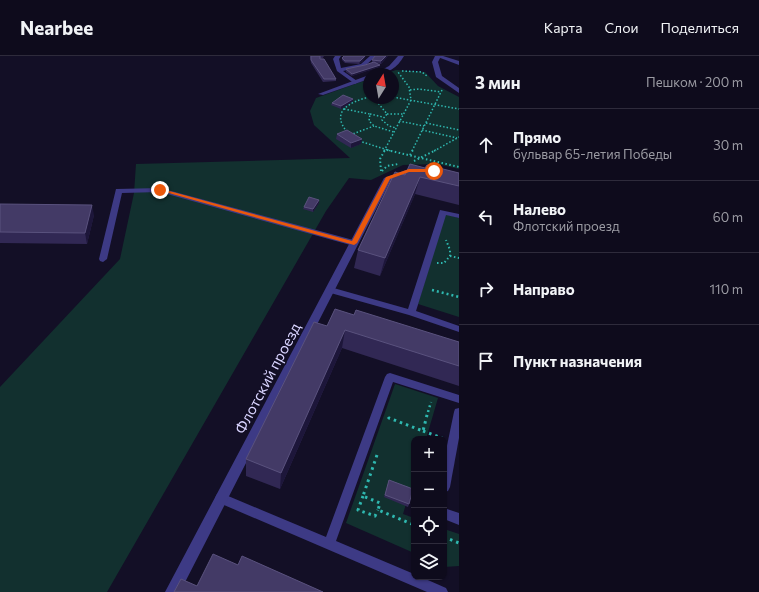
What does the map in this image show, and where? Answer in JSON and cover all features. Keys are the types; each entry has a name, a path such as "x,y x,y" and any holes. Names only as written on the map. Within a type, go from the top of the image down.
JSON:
{"street":[{"path":"390,68 401,56"},
{"path":"436,59 440,77 459,92"},
{"path":"321,94 363,79"},
{"path":"385,174 409,171 428,171"},
{"name":"Флотский проезд","path":"172,592 354,243 385,174"}],"lane":[{"path":"338,56 336,59 339,70 355,82"},
{"path":"339,70 363,65 373,56"},
{"path":"436,59 459,63"},
{"path":"103,259 119,191 160,190 354,243"},
{"path":"410,313 444,212 459,216"},
{"path":"330,290 459,329"},
{"path":"328,544 390,376 459,399"},
{"path":"447,472 459,412"},
{"path":"221,498 442,592"},
{"path":"447,514 459,519"}],"path":[{"path":"385,174 380,167 380,159 411,99 410,90 394,65"},
{"path":"410,90 419,88 441,92"},
{"path":"410,155 442,89"},
{"path":"399,98 459,109"},
{"path":"363,99 354,102 344,109 340,118 344,130 350,135 360,142 459,167"},
{"path":"379,104 387,114"},
{"path":"344,109 382,117 387,114 404,114"},
{"path":"370,114 369,122 374,126 394,132"},
{"path":"382,117 384,124 396,128"},
{"path":"399,122 424,126"},
{"path":"426,123 459,130"},
{"path":"350,135 374,126"},
{"path":"422,130 458,138"},
{"path":"422,158 458,138"},
{"path":"450,256 459,258"},
{"path":"432,290 459,297"},
{"path":"423,431 434,391"},
{"path":"386,425 389,418 453,442"},
{"path":"363,496 380,503 375,516 358,510 377,453"},
{"path":"378,510 411,524"},
{"path":"447,538 459,543"}],"green space":[{"path":"399,70 425,72 438,86 459,97 459,169 437,164 403,165 371,180 349,178 326,211 107,592 0,592 0,387 120,259 134,193 136,164 350,158 314,125 310,111 316,98 363,81 363,104 399,104"},
{"path":"445,214 459,218 459,317 418,304"},
{"path":"395,384 438,398 427,436 411,436 411,487 403,514 411,517 411,552 346,523"},
{"path":"447,530 459,534 459,566 447,567"}],"building":[{"path":"311,56 320,56 320,59 324,59 336,79 324,79 311,60"},
{"path":"344,56 365,56 360,61 345,61 342,58"},
{"path":"375,56 386,56 381,61 372,60"},
{"path":"374,62 380,65 371,68 363,68 363,70 352,74 346,69"},
{"path":"343,95 353,99 341,106 332,103"},
{"path":"347,130 362,139 351,143 337,134"},
{"path":"410,164 425,168 427,165 459,173 459,186 420,177 385,258 358,250 395,172 405,175"},
{"path":"309,197 319,200 313,209 304,207"},
{"path":"0,204 92,205 85,233 0,232"},
{"path":"335,309 354,315 356,310 459,342 459,366 345,330 281,473 246,459 314,322 327,326"},
{"path":"389,480 411,488 409,504 385,495"},
{"path":"213,554 238,565 242,556 323,592 174,592 181,579 197,586"}],"route":[{"path":"160,190 354,243 388,178 409,171 434,171"}]}
